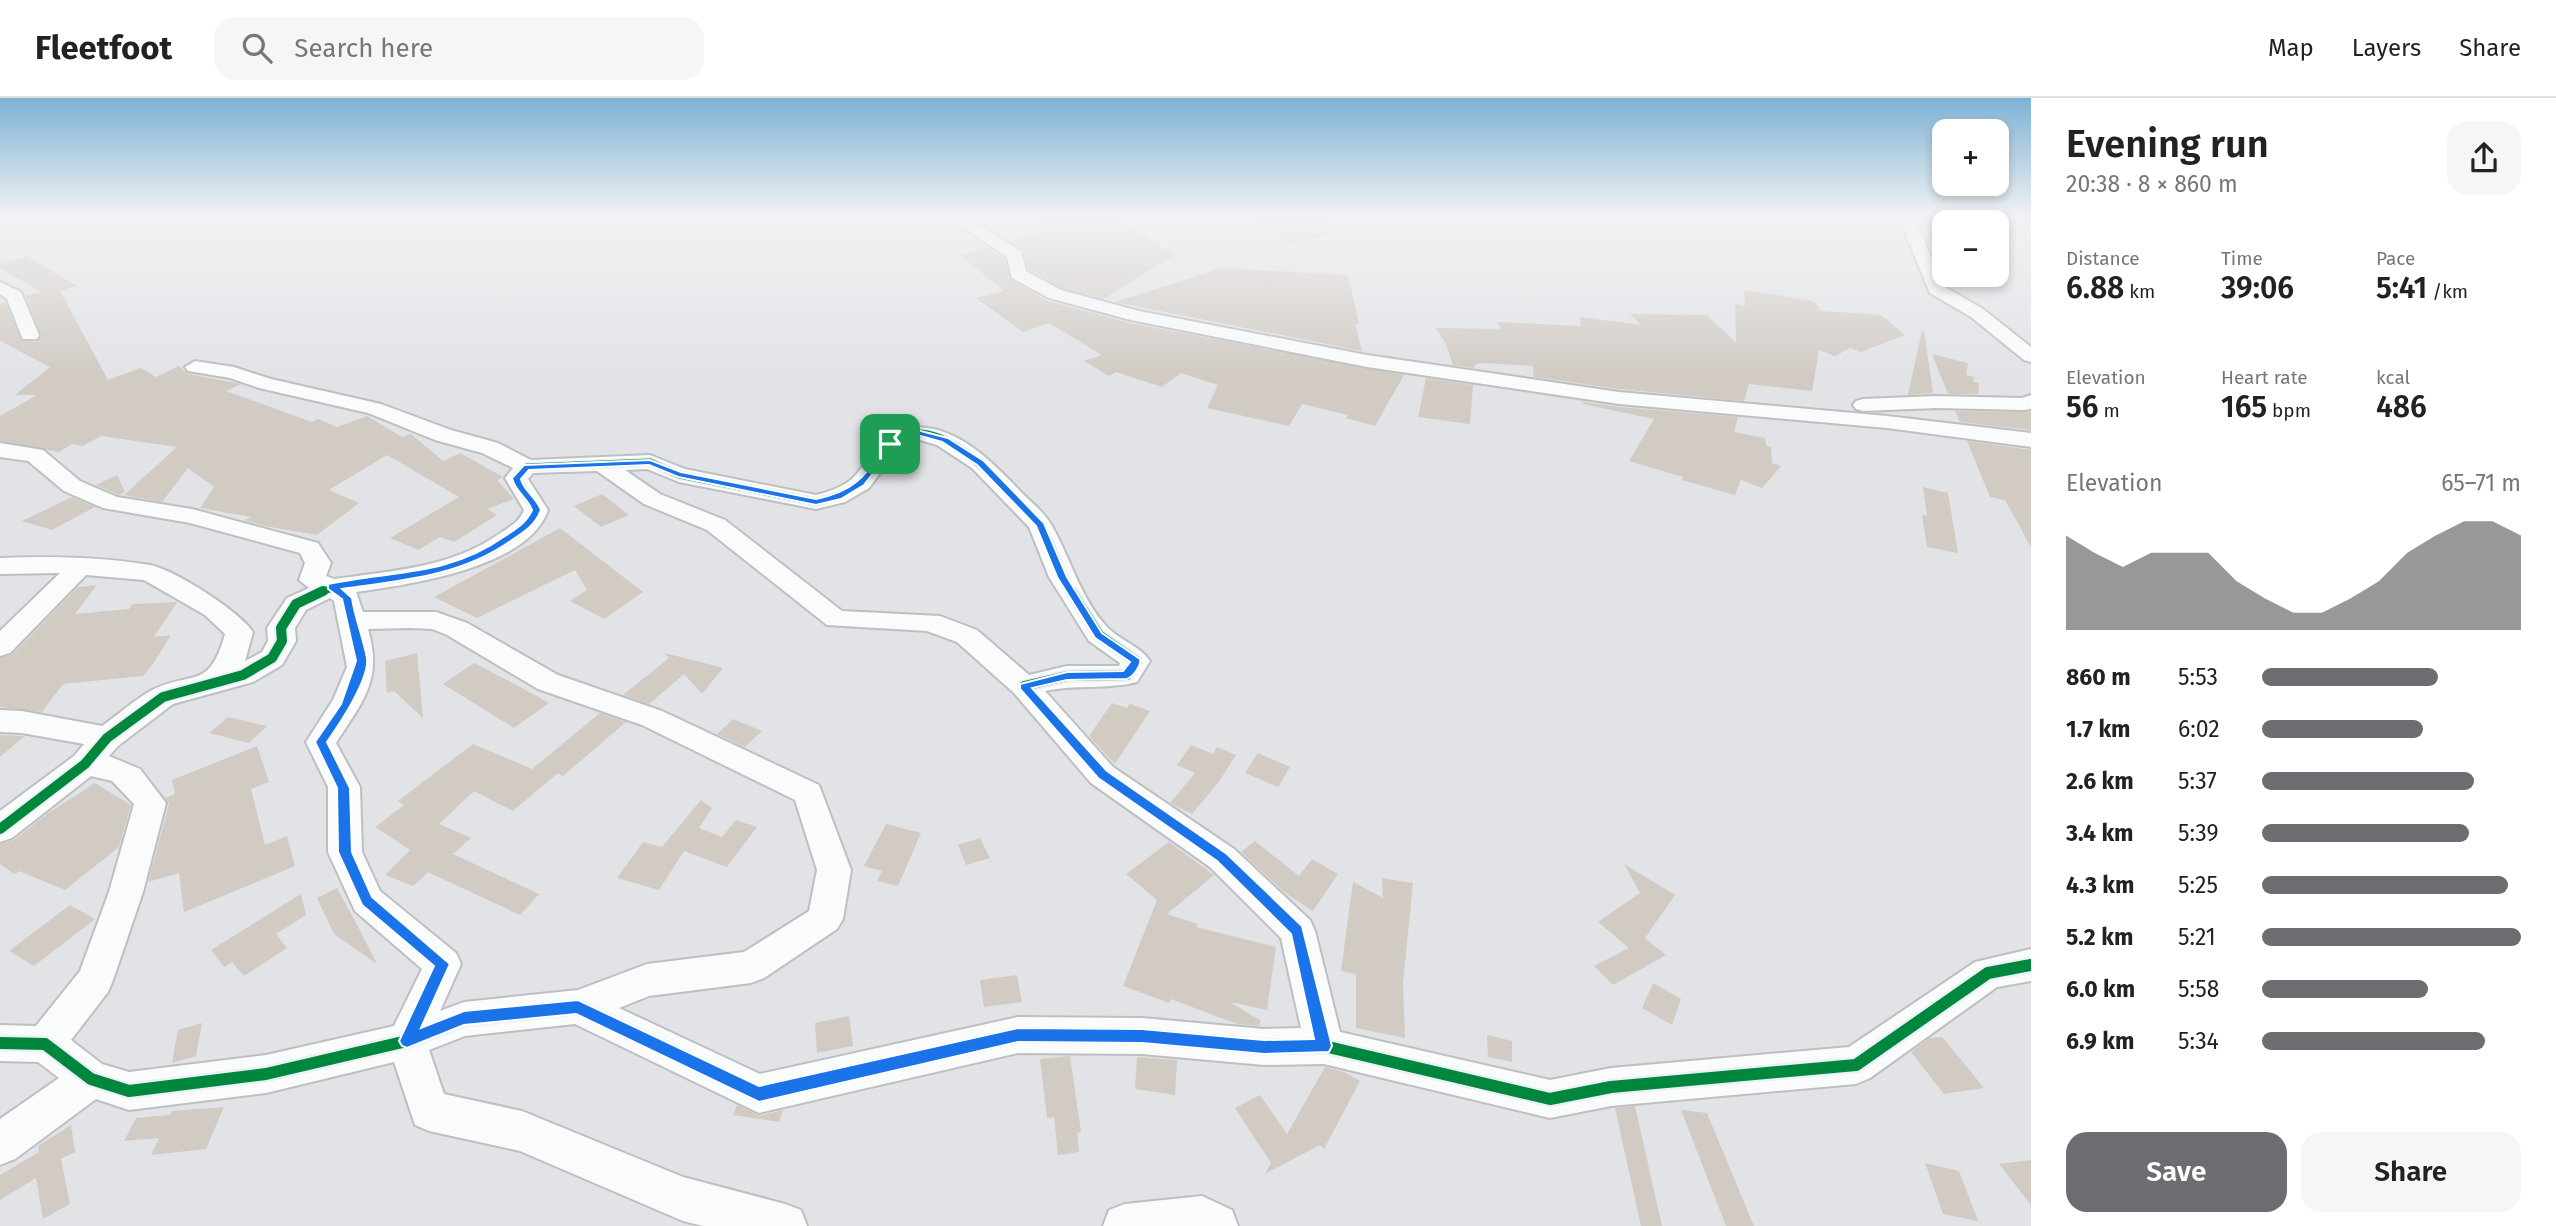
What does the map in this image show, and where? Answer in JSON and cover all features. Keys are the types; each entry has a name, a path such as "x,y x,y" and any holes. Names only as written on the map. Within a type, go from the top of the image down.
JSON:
{"street":[{"path":"1017,269 1018,274 1055,294 1136,316 1304,351 1553,390 1763,409 2031,440"},
{"path":"1928,269 1936,289 1977,313 2031,356"},
{"path":"5,295 30,335"},
{"path":"195,367 234,373 266,384 374,408 443,435 490,448 527,467 605,466 650,462 678,474 816,502 837,497 861,483 890,444 902,436 917,433 945,440 980,463 1040,525 1062,577 1098,635 1136,661 1127,675 1067,676 1024,687"},
{"path":"1763,409 1936,402 2025,404 2031,401"},
{"path":"0,450 35,455 72,486 111,503 192,516 309,548 318,563 312,580 332,587 347,598 350,621 362,661 346,705 321,742 344,788 345,852 367,901 443,964 407,1041 429,1111 522,1131 683,1199 785,1226"},
{"path":"605,466 652,499 716,525 836,619 930,622 967,636 1024,687 1102,775 1222,858 1297,931 1324,1046"},
{"path":"0,829 85,764 107,738 163,697 243,675 272,658 282,641 281,628 296,604 332,587 415,576 460,565 500,545 532,522 536,510 532,499 519,487 516,478 527,467"},
{"path":"0,566 47,564 150,573 214,609 239,632 231,662 210,684"},
{"path":"0,647 79,568"},
{"path":"0,1043 46,1044 91,1079 129,1091 266,1074 407,1041 464,1018 578,1007 646,981 751,967 825,919 834,870 808,793 652,718 548,682 457,629 436,621 350,621"},
{"path":"0,721 22,722 107,738"},
{"path":"46,1044 95,980 126,892 150,803 133,779 122,769 85,764"},
{"path":"578,1007 759,1094 1018,1035 1142,1036 1264,1047 1324,1046 1550,1099 1611,1087 1856,1065 1988,973 2031,965"},
{"path":"0,1144 91,1079"},
{"path":"1125,1226 1202,1217 1216,1226"}],"building":[{"path":"1,269 48,269 77,286 60,291 108,380 141,368 156,377 179,366 188,374 241,384 226,391 312,422 318,419 337,427 367,416 402,437 411,434 443,461 460,453 503,477 497,480 514,499 487,509 497,515 454,542 440,537 418,550 390,538 459,497 387,455 329,490 359,503 317,535 265,526 245,520 251,517 200,508 214,487 188,468 162,502 124,495 177,447 101,436 83,446 72,444 59,452 0,441 0,416 37,395 15,395 50,367 0,341 0,304 5,302 21,340 37,342 41,336 26,296 41,292"},
{"path":"977,269 1008,269 1011,280 1048,301 1130,323 1404,375 1375,426 1346,418 1348,415 1302,404 1289,426 1207,408 1218,385 1181,373 1162,387 1116,372 1109,376 1084,361 1102,355 1049,323 1023,332 976,298 1004,291"},
{"path":"1028,269 1153,269 1103,299 1062,288"},
{"path":"1221,269 1348,275 1362,351 1115,302"},
{"path":"1744,290 1814,301 1821,311 1881,315 1905,335 1861,352 1850,348 1835,356 1819,350 1812,391 1749,384 1744,401 1619,389 1534,377 1533,366 1481,363 1474,365 1474,368 1453,365 1446,344 1436,328 1501,329 1497,322 1581,326 1580,317 1641,325 1630,314 1707,315 1736,343 1735,304 1745,306"},
{"path":"1922,331 1933,393 1908,395"},
{"path":"1932,354 1968,363 1966,375 1974,377 1973,382 1979,383 1978,394 1948,394"},
{"path":"1426,378 1473,385 1470,424 1418,417"},
{"path":"1536,395 1619,407 1738,417 1734,432 1765,438 1766,446 1771,447 1772,463 1781,466 1762,488 1741,480 1735,495 1682,480 1683,477 1629,461 1654,419 1583,402"},
{"path":"1955,411 2031,412 2031,430 1960,422"},
{"path":"1967,441 2031,450 2031,547 2005,500 1990,497"},
{"path":"117,475 125,492 119,495 96,485"},
{"path":"1923,487 1948,493 1958,553 1927,547 1922,515 1927,516"},
{"path":"602,494 629,515 601,527 574,506"},
{"path":"72,497 95,507 52,530 22,521"},
{"path":"560,528 643,592 604,619 570,601 587,590 575,570 477,618 434,597"},
{"path":"97,585 75,614 129,609 133,604 177,602 154,637 171,635 153,664 143,676 63,684 42,712 0,707 0,658 12,655 78,587"},
{"path":"417,653 423,718 394,691 387,693 385,661"},
{"path":"664,653 723,668 702,694 684,674 649,704 623,695 669,658"},
{"path":"474,663 549,703 514,728 443,684"},
{"path":"1112,703 1127,708 1130,704 1150,711 1115,764 1089,736"},
{"path":"600,713 626,722 563,776 558,773 513,811 474,791 439,824 471,838 453,854 539,894 520,915 428,872 413,886 385,875 410,850 375,827 404,805 398,801 473,744 532,769"},
{"path":"228,717 267,726 249,743 209,733"},
{"path":"733,719 762,731 745,747 717,734"},
{"path":"0,735 22,736 25,736 0,757"},
{"path":"1191,745 1213,754 1217,747 1236,755 1218,783 1192,814 1170,803 1195,773 1177,765"},
{"path":"257,746 269,782 251,789 265,845 287,836 295,866 184,912 179,873 148,882 169,804 165,798 175,794 172,780"},
{"path":"1258,753 1290,767 1278,787 1245,773"},
{"path":"95,783 131,805 119,847 65,890 19,871 14,874 0,864 0,844 14,840 47,814"},
{"path":"701,800 712,808 699,828 722,837 736,820 757,827 727,867 684,851 659,890 617,878 643,842 662,847"},
{"path":"886,824 921,833 898,886 877,881 882,871 864,866"},
{"path":"980,838 990,858 966,865 958,845"},
{"path":"1255,841 1299,876 1312,859 1338,874 1313,911 1284,892 1241,852"},
{"path":"1169,842 1214,875 1167,914 1197,924 1196,927 1276,947 1267,1010 1230,1002 1261,1021 1259,1026 1237,1024 1171,999 1169,1003 1123,986 1157,900 1126,874"},
{"path":"1624,864 1675,895 1645,938 1666,955 1613,985 1594,966 1629,948 1598,922 1640,893"},
{"path":"1382,878 1413,883 1403,983 1405,1038 1356,1028 1356,974 1341,971 1353,882 1383,898"},
{"path":"337,888 377,964 334,934 317,898"},
{"path":"301,894 306,915 276,934 287,948 244,976 232,962 224,967 211,950"},
{"path":"70,905 95,919 34,966 9,951"},
{"path":"1017,975 1022,1002 984,1007 980,980"},
{"path":"1653,983 1681,999 1672,1025 1642,1008"},
{"path":"849,1016 853,1046 817,1053 815,1023"},
{"path":"202,1023 196,1056 172,1063 178,1030"},
{"path":"1487,1035 1512,1041 1512,1062 1488,1057"},
{"path":"1942,1037 1984,1088 1944,1094 1911,1052 1930,1038"},
{"path":"1070,1056 1081,1132 1077,1133 1079,1152 1058,1155 1054,1117 1047,1118 1040,1059"},
{"path":"1137,1057 1177,1060 1175,1095 1135,1089"},
{"path":"1325,1067 1344,1072 1360,1081 1324,1149 1320,1145 1265,1174 1271,1163 1235,1108 1260,1095 1287,1134"},
{"path":"737,1105 760,1116 783,1110 779,1122 733,1115"},
{"path":"1635,1106 1662,1226 1641,1226 1615,1108"},
{"path":"224,1107 206,1149 151,1155 159,1138 124,1141 136,1118 170,1115 172,1111"},
{"path":"1681,1110 1707,1113 1754,1226 1726,1226"},
{"path":"71,1125 75,1152 61,1159 70,1204 43,1219 36,1178 0,1200 0,1175 39,1152 38,1146"},
{"path":"2031,1160 2031,1205 1999,1164"},
{"path":"1925,1163 1959,1171 1978,1221 1943,1214"}],"cycle path":[{"path":"0,829 85,764 107,738 163,697 243,675 272,658 282,641 281,628 296,604 332,587 415,576 460,565 500,545 532,522 536,510 516,478 527,467 650,462 679,475 816,502 837,497 861,483 890,444 902,436 917,433 945,440 980,463 1040,525 1062,577 1099,635 1136,661 1127,675 1067,676 1024,686"},
{"path":"0,1043 45,1044 91,1079 129,1091 266,1074 407,1041 464,1019 578,1007 759,1094 1018,1035 1142,1036 1264,1047 1324,1046 1550,1099 1611,1087 1856,1065 1988,973 2031,965"}],"route":[{"path":"917,433 945,440 980,463 1040,525 1062,577 1098,635 1136,661 1127,675 1067,676 1024,687 1102,775 1222,858 1297,931 1324,1046 1264,1047 1142,1036 1018,1035 759,1094 578,1007 464,1018 407,1041 443,964 367,901 345,852 344,788 321,742 346,705 362,661 350,621 347,598 332,587 415,576 460,565 500,545 532,522 536,510 532,499 519,487 516,478 527,467 605,466 650,462 678,474 816,502 837,497 861,483 890,444 902,436 917,433"}]}
